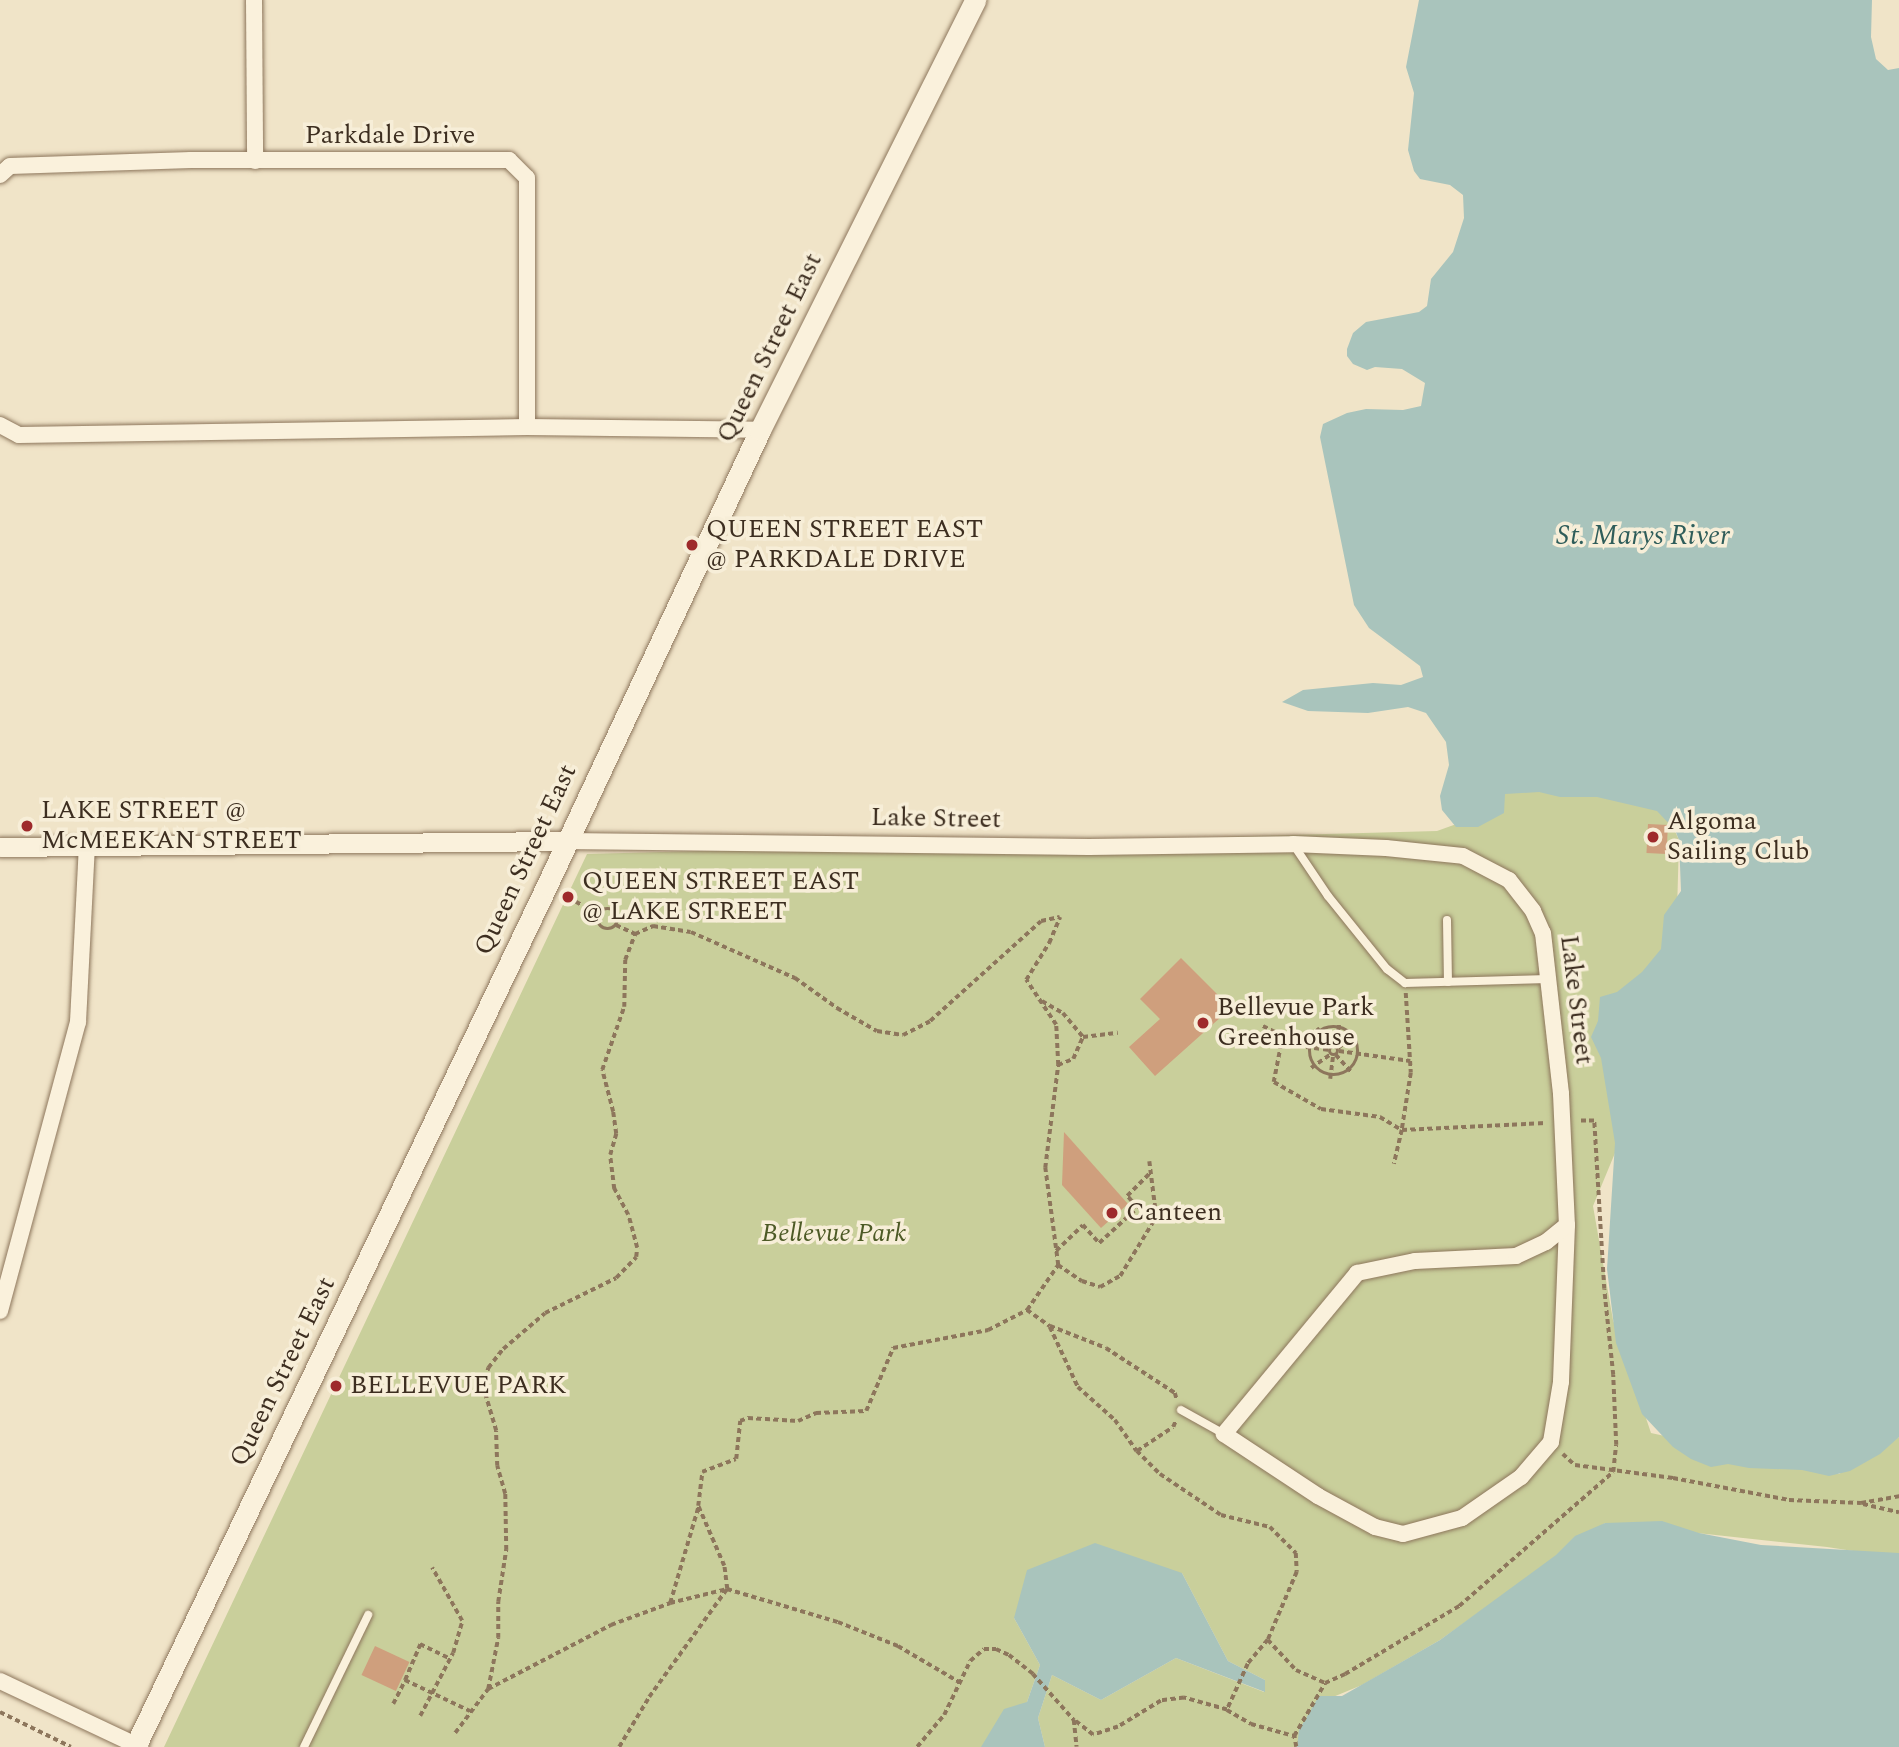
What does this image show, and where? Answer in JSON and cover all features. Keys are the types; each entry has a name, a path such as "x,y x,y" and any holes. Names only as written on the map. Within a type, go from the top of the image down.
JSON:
{"main road":[{"name":"Queen Street East","path":"137,1746 547,885 565,841 760,430 975,0"}],"street":[{"path":"254,0 255,161"},
{"name":"Parkdale Drive","path":"0,175 10,166 509,160 527,178 527,427"},
{"path":"0,425 19,435 527,427 760,430"},
{"name":"Lake Street","path":"0,847 565,841 1089,847 1293,844 1386,848 1463,856 1493,869 1508,880 1533,911 1543,933 1562,1122 1567,1225 1561,1382 1551,1442"},
{"path":"0,1311 78,1022 87,847"},
{"path":"1551,1442 1521,1477 1480,1508 1444,1525 1403,1534 1375,1527 1318,1496 1224,1434 1357,1273 1415,1261 1516,1256 1546,1242 1567,1225"},
{"path":"0,1681 137,1746"}],"lane":[{"path":"1293,844 1328,896 1387,969 1405,983 1549,979"},
{"path":"1447,920 1448,982"},
{"path":"1181,1410 1224,1434"},
{"path":"304,1747 368,1615"}],"path":[{"path":"547,885 599,915"},
{"path":"599,915 607,909 614,911 618,915 616,925"},
{"path":"599,915 599,925 604,929 616,925 635,934"},
{"path":"488,1689 498,1639 498,1602 508,1514 497,1466 496,1431 483,1387 488,1368 503,1349 545,1313 616,1278 636,1257 637,1248 628,1215 614,1189 610,1155 615,1134 614,1112 602,1070 624,1007 625,960 635,934 653,926 691,932 795,978 837,1009 877,1031 903,1035 930,1021 1041,921 1060,917 1049,943 1026,980 1056,1025 1058,1065 1045,1168 1058,1265 1027,1310 988,1330 893,1348 866,1411 816,1413 798,1421 748,1418 740,1421 736,1459 702,1472 698,1506 670,1604"},
{"path":"1394,1164 1402,1130 1410,1061 1405,983"},
{"path":"1040,1000 1063,1013 1083,1037"},
{"path":"1330,1077 1338,1025"},
{"path":"1338,1025 1354,1035 1357,1054 1350,1071 1330,1077 1313,1067 1308,1047 1319,1030 1338,1025"},
{"path":"1263,1026 1283,1036 1274,1082 1321,1109 1380,1117 1402,1130 1562,1122"},
{"path":"1319,1030 1350,1071"},
{"path":"1083,1037 1118,1033"},
{"path":"1313,1067 1354,1035"},
{"path":"1058,1065 1073,1059 1083,1037"},
{"path":"1308,1047 1410,1061"},
{"path":"1058,1265 1082,1281 1100,1287 1120,1276 1156,1217 1149,1161"},
{"path":"1056,1251 1083,1225 1099,1243 1136,1208 1127,1196 1150,1173"},
{"path":"1027,1310 1050,1326 1106,1348 1175,1393 1181,1410 1173,1427 1137,1451"},
{"path":"1050,1326 1078,1387 1115,1420 1137,1451 1160,1474 1221,1515 1270,1527 1296,1553 1297,1572 1268,1640 1248,1664 1227,1710"},
{"path":"1551,1442 1575,1465 1673,1478 1789,1500 1861,1503 1899,1512"},
{"path":"1861,1503 1899,1496"},
{"path":"620,1747 649,1697 727,1589 724,1566 698,1506"},
{"path":"420,1716 450,1658 462,1621 432,1568"},
{"path":"455,1733 488,1689 611,1625 670,1604 727,1589 898,1646 959,1682"},
{"path":"1268,1640 1296,1670 1325,1683"},
{"path":"393,1704 420,1644 450,1658"},
{"path":"917,1747 944,1715 970,1661 984,1649 996,1648 1010,1655 1033,1674 1074,1720 1093,1735 1118,1727 1161,1701 1184,1698 1227,1710 1251,1724 1294,1736"},
{"path":"404,1680 470,1711"},
{"path":"0,1713 71,1747"},
{"path":"1074,1720 1077,1747"}],"green space":[{"name":"Bellevue Park","path":"1468,760 1657,792 1679,840 1677,912 1637,1100 1593,1206 1613,1320 1651,1433 1839,1474 1899,1437 1899,1558 1827,1547 1605,1523 1440,1640 1362,1685 1316,1704 1297,1747 1045,1747 1038,1718 1052,1675 1101,1700 1176,1658 1264,1692 1265,1680 1228,1661 1182,1573 1014,1618 1040,1665 1027,1702 996,1747 164,1747 587,854 1437,831 1462,822"}],"water":[{"name":"St. Marys River","path":"1419,0 1872,0 1871,37 1876,59 1888,70 1899,68 1899,1437 1880,1454 1850,1471 1829,1476 1802,1470 1749,1468 1728,1464 1711,1467 1691,1459 1673,1447 1642,1414 1616,1343 1607,1269 1615,1143 1601,1058 1591,1037 1598,1021 1600,997 1617,992 1642,972 1661,949 1664,915 1681,891 1679,840 1675,830 1657,811 1597,797 1560,797 1539,792 1505,794 1504,813 1478,827 1456,827 1442,810 1440,796 1449,765 1446,742 1426,713 1408,707 1368,713 1308,711 1282,702 1303,690 1373,683 1401,685 1423,677 1420,666 1369,628 1354,605 1320,437 1323,424 1347,413 1366,409 1403,410 1421,406 1425,383 1402,369 1375,367 1367,370 1353,364 1347,356 1347,349 1353,333 1366,322 1419,312 1427,306 1431,279 1453,252 1464,218 1463,195 1450,185 1420,179 1414,171 1408,150 1414,93 1406,67"},
{"path":"1662,1521 1699,1533 1761,1545 1899,1553 1899,1747 1297,1747 1299,1730 1319,1696 1342,1696 1440,1640 1556,1555 1575,1536 1605,1523"},
{"path":"1095,1543 1182,1573 1228,1661 1265,1680 1265,1692 1176,1658 1101,1700 1052,1675 1038,1718 1045,1747 981,1747 1004,1709 1027,1702 1040,1665 1014,1618 1027,1570"}],"building":[{"name":"Algoma Sailing Club","path":"1648,824 1668,825 1666,854 1646,853"},
{"path":"1181,958 1231,1008 1155,1076 1129,1047 1160,1019 1140,999"},
{"path":"1064,1132 1128,1204 1101,1228 1062,1185"},
{"path":"375,1646 409,1662 396,1691 361,1675"}],"place":[{"name":"QUEEN STREET EAST @ PARKDALE DRIVE","path":"692,545"},
{"name":"LAKE STREET @ McMEEKAN STREET","path":"27,826"},
{"name":"Algoma Sailing Club","path":"1653,837"},
{"name":"QUEEN STREET EAST @ LAKE STREET","path":"568,897"},
{"name":"Bellevue Park Greenhouse","path":"1203,1023"},
{"name":"Canteen","path":"1112,1213"},
{"name":"BELLEVUE PARK","path":"336,1386"}]}
